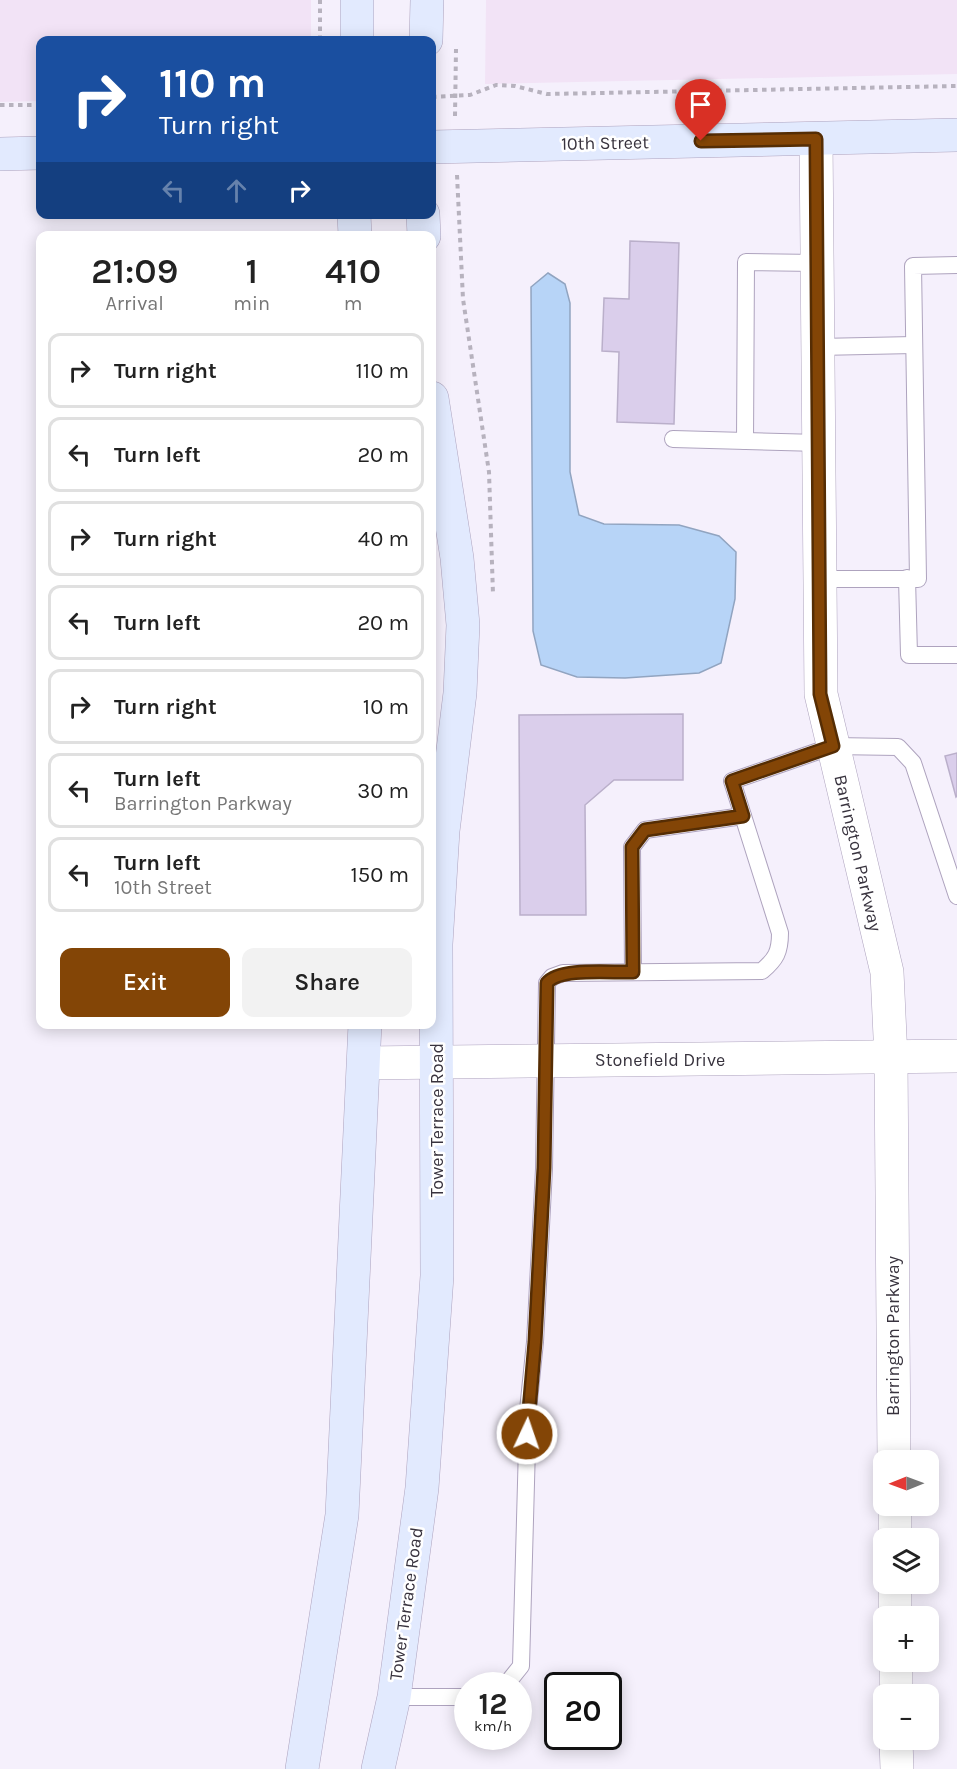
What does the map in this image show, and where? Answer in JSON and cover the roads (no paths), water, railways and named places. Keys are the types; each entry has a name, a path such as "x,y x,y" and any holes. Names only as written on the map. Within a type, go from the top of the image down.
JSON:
{"street":[{"path":"357,0 357,36"},
{"path":"426,36 427,0"},
{"name":"10th Street","path":"436,147 957,135"},
{"name":"Barrington Parkway","path":"816,139 820,694 886,972 891,1058 894,1450"},
{"path":"0,154 36,153"},
{"name":"Tower Terrace Road","path":"436,424 457,558 463,625 460,693 443,831 436,930"},
{"name":"Tower Terrace Road","path":"378,1769 394,1697 422,1488 437,1276 436,1003"},
{"path":"302,1769 342,1515 365,1029"},
{"name":"Stonefield Drive","path":"364,1063 957,1056"},
{"path":"896,1750 897,1769"}],"lane":[{"path":"746,441 746,262 817,263"},
{"path":"820,579 918,579 913,266 957,265"},
{"path":"818,347 914,345"},
{"path":"673,439 819,443"},
{"path":"907,578 909,656 957,655"},
{"path":"516,1672 521,1666 528,1410 535,1342 547,983 552,977 563,973 762,971 776,960 780,951 780,933 732,781 833,746 898,747 913,763 957,896"},
{"path":"633,972 632,847 638,837 645,830 743,816"},
{"path":"394,1697 454,1697"}],"water":[{"path":"548,273 565,284 570,303 570,472 579,515 604,524 679,525 719,536 736,552 735,599 721,663 699,673 625,678 577,677 541,665 533,631 531,287"}]}
